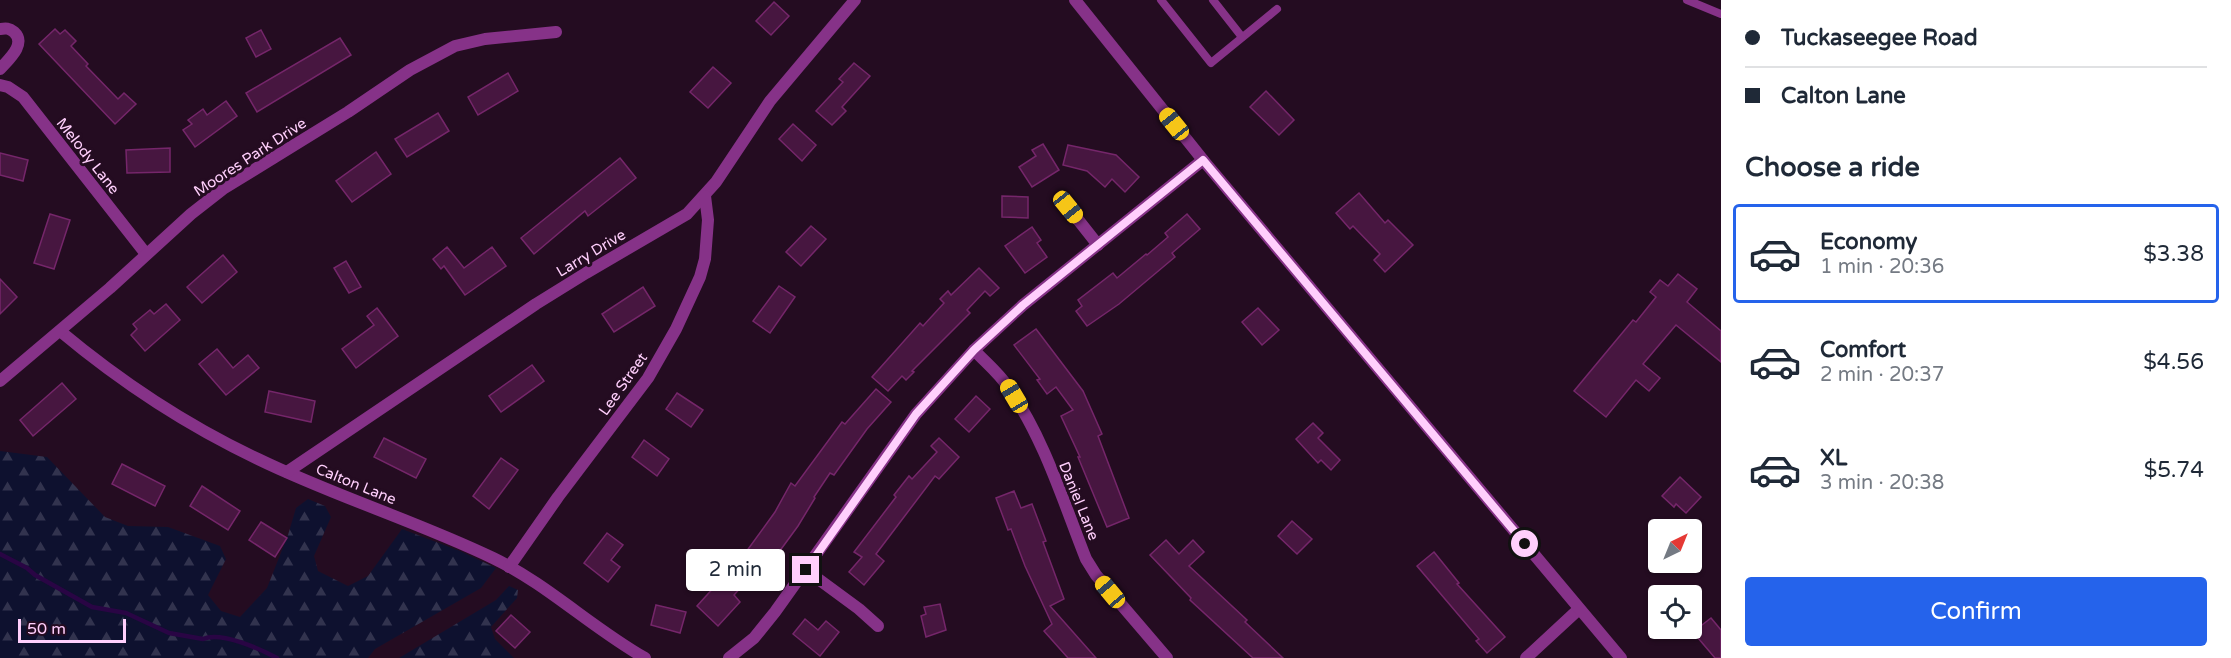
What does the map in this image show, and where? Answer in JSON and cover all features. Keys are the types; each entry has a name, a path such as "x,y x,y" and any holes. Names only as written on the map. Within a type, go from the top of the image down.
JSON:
{"street":[{"name":"Larry Drive","path":"287,472 546,298 687,214 705,196 770,101 855,0"},
{"path":"1075,0 1203,160 1621,658"},
{"path":"0,29 13,31 17,35 18,43 15,52 0,69 0,79"},
{"name":"Moores Park Drive","path":"0,381 60,331 191,214 223,189 455,46 486,39 556,32"},
{"name":"Melody Lane","path":"0,85 8,87 23,97 146,254"},
{"path":"729,658 754,638 806,570 916,414 974,350 1023,305 1203,160"},
{"name":"Lee Street","path":"509,567 558,497 648,378 676,329 700,278 705,259 708,220 705,196"},
{"path":"1068,207 1098,245"},
{"name":"Calton Lane","path":"60,331 134,388 221,441 287,472 481,552 509,567 645,658"},
{"name":"Daniel Lane","path":"974,350 1007,385 1020,407 1042,449 1086,559 1096,575 1167,658"},
{"path":"806,570 878,626"},
{"path":"1526,658 1579,609"}],"lane":[{"path":"1161,0 1211,63 1277,9"},
{"path":"1213,0 1242,37"},
{"path":"1687,0 1721,15"}],"green space":[{"path":"0,451 47,457 105,517 128,526 168,527 220,546 226,559 208,595 221,611 240,617 267,588 296,508 308,499 325,506 331,517 314,556 318,571 348,586 368,576 402,529 460,551 496,568 481,588 375,649 368,658 0,658"},
{"path":"509,586 518,590 517,598 491,627 495,639 514,658 399,658 496,600"}],"building":[{"path":"774,2 789,16 771,35 756,21"},
{"path":"55,29 60,34 65,30 76,41 71,46 88,64 86,66 118,99 124,93 136,104 115,124 39,44"},
{"path":"261,30 271,49 256,57 246,38"},
{"path":"340,38 351,55 257,112 246,93"},
{"path":"854,63 870,76 842,107 846,111 832,125 816,111 843,82 839,79"},
{"path":"713,67 731,83 708,108 690,92"},
{"path":"508,73 518,91 478,115 468,97"},
{"path":"1266,91 1294,120 1279,135 1250,107"},
{"path":"226,101 237,116 195,147 183,130 192,124 188,120 203,109 207,115"},
{"path":"438,113 449,131 407,157 395,139"},
{"path":"793,124 816,145 802,161 779,139"},
{"path":"1043,144 1059,170 1032,187 1019,167 1036,156 1032,150"},
{"path":"1068,145 1116,155 1139,177 1125,192 1112,179 1105,187 1087,171 1063,165"},
{"path":"170,148 170,172 127,173 126,150"},
{"path":"376,152 391,174 352,202 336,181"},
{"path":"0,153 28,160 23,181 0,175"},
{"path":"620,158 636,178 588,216 585,211 534,254 521,238"},
{"path":"1359,193 1385,223 1388,220 1413,245 1385,272 1374,260 1380,254 1353,226 1350,229 1336,213"},
{"path":"1002,196 1028,197 1028,218 1002,217"},
{"path":"50,214 70,220 54,269 34,263"},
{"path":"1187,214 1200,229 1172,253 1175,257 1119,304 1087,326 1076,311 1082,306 1078,300 1113,273 1117,278 1147,255 1168,237 1165,233"},
{"path":"811,226 826,239 801,266 786,252"},
{"path":"1032,227 1041,240 1037,243 1047,257 1025,273 1005,246"},
{"path":"447,247 464,268 492,247 506,266 465,295 444,266 441,269 433,259"},
{"path":"223,255 237,272 202,303 187,287"},
{"path":"346,261 361,287 349,293 334,268"},
{"path":"979,268 999,288 990,296 985,291 967,310 970,313 912,371 914,372 906,380 902,376 888,391 872,377 920,323 923,326 944,303 940,299 948,291 951,295"},
{"path":"1678,274 1697,289 1687,302 1721,331 1721,362 1676,325 1643,364 1660,378 1649,391 1636,380 1606,417 1574,391 1633,320 1636,322 1656,297 1650,292 1660,280 1668,286"},
{"path":"0,279 17,297 0,314"},
{"path":"779,286 795,297 770,333 753,321"},
{"path":"643,287 655,306 614,332 602,314"},
{"path":"166,304 180,320 145,351 131,335 137,329 133,324 150,310 154,314"},
{"path":"377,308 398,336 356,368 342,349 374,325 367,316"},
{"path":"1258,308 1279,330 1262,345 1242,322"},
{"path":"1036,329 1083,391 1102,434 1098,436 1129,518 1107,527 1078,457 1080,457 1061,416 1073,410 1056,387 1047,394 1037,380 1040,379 1014,345"},
{"path":"217,349 233,368 248,355 259,368 226,395 199,364"},
{"path":"532,365 544,381 501,412 489,396"},
{"path":"62,383 76,399 33,436 20,420"},
{"path":"876,389 891,402 867,429 834,475 830,473 798,526 768,567 770,569 759,581 752,575 734,595 740,602 718,626 697,606 746,552 775,512 791,483 795,486 842,422 845,424"},
{"path":"269,391 315,401 311,422 265,412"},
{"path":"677,393 703,410 691,427 666,409"},
{"path":"976,396 990,409 969,432 955,419"},
{"path":"1313,423 1323,433 1318,438 1340,460 1331,470 1321,460 1318,463 1296,439"},
{"path":"384,438 426,459 416,478 374,457"},
{"path":"939,438 959,457 939,479 935,476 876,554 884,561 864,585 849,572 862,557 854,552 909,476 912,479 937,452 931,446"},
{"path":"644,440 669,459 657,476 632,457"},
{"path":"501,458 518,470 489,509 473,496"},
{"path":"122,464 165,486 155,506 112,484"},
{"path":"1680,477 1701,497 1686,513 1676,504 1674,507 1662,496"},
{"path":"202,486 240,511 228,530 190,506"},
{"path":"1014,491 1021,508 1032,504 1046,541 1043,542 1064,599 1050,606 1096,658 1068,658 1044,631 1052,624 1025,566 1011,529 1008,530 996,498"},
{"path":"1292,521 1312,539 1297,554 1278,536"},
{"path":"261,522 287,538 275,557 249,540"},
{"path":"607,533 623,545 611,560 620,567 608,582 584,563"},
{"path":"1166,540 1179,554 1193,540 1204,552 1189,566 1247,620 1245,622 1283,658 1253,658 1190,600 1191,598 1150,555"},
{"path":"1434,552 1459,583 1457,584 1505,637 1487,653 1476,641 1479,639 1417,566"},
{"path":"940,604 946,630 926,637 921,616 926,614 924,607"},
{"path":"656,605 686,612 680,633 651,625"},
{"path":"511,615 530,632 515,648 496,631"},
{"path":"1711,618 1721,630 1721,658 1715,658 1699,639 1702,639 1702,625"},
{"path":"805,619 818,630 826,621 839,632 820,656 793,634"}],"waterway":[{"path":"0,554 92,607 126,613 169,633 203,639 211,637 230,639 277,658"}],"route":[{"path":"806,570 916,414 974,350 1023,305 1203,160 1525,544"}]}
